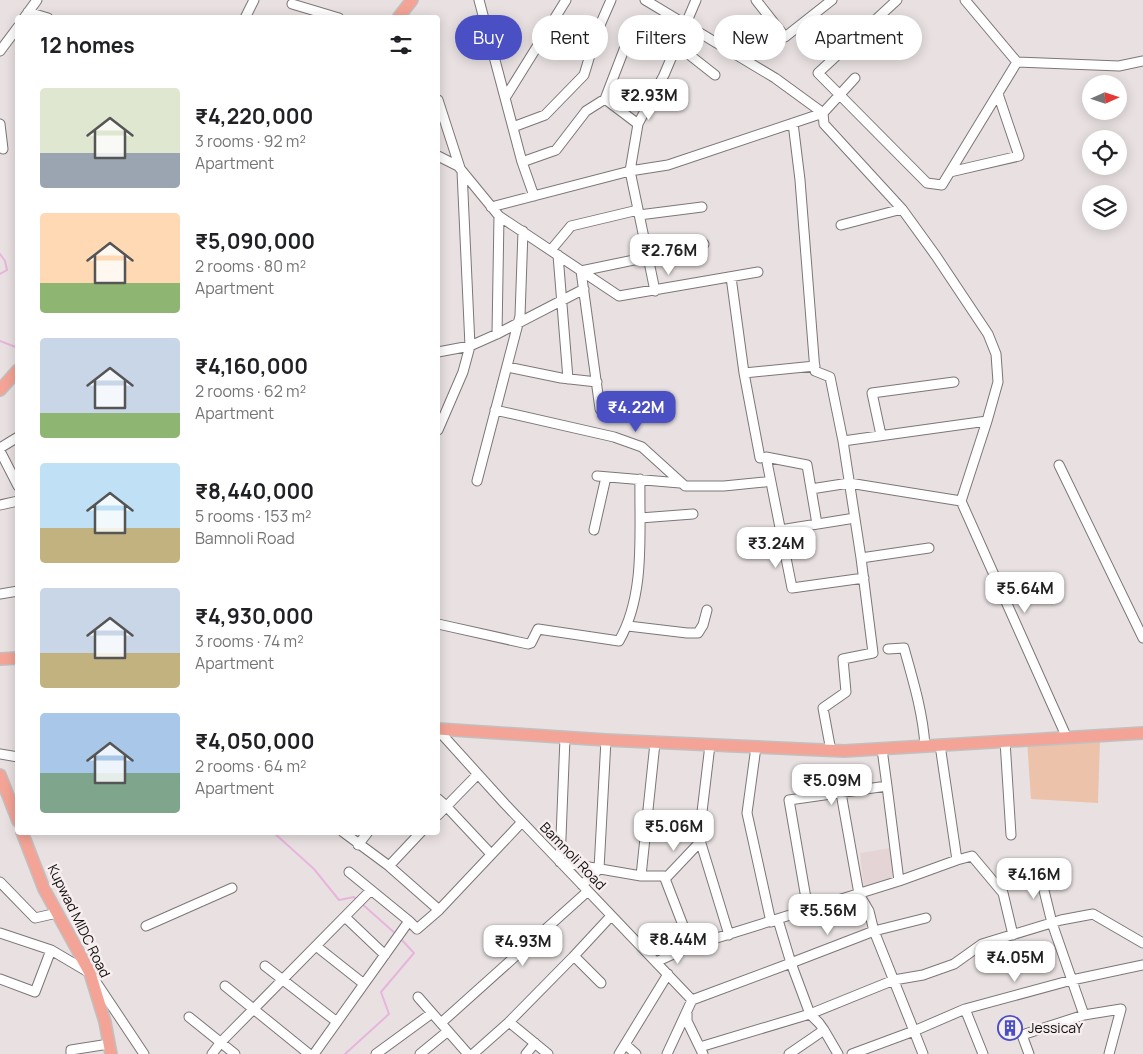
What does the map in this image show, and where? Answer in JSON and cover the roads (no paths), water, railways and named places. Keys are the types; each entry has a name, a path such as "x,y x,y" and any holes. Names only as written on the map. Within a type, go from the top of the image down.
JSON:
{"main road":[{"path":"400,15 412,0"},
{"path":"0,390 4,381 15,372"},
{"path":"0,659 15,658"},
{"path":"440,729 565,738 831,751 1143,733"},
{"path":"0,775 2,787 15,815"},
{"name":"Kupwad MIDC Road","path":"23,835 44,889 90,973 105,1022 110,1049"}],"street":[{"path":"26,15 37,0"},
{"path":"246,15 254,0"},
{"path":"478,0 522,162 534,196"},
{"path":"505,98 566,0"},
{"path":"513,127 545,114 584,75 597,32 611,0"},
{"path":"645,0 670,15"},
{"path":"690,15 696,0"},
{"path":"756,0 785,37 832,0"},
{"path":"896,0 818,73 927,183 942,185 1017,62"},
{"path":"965,0 1017,62 1119,66 1143,60"},
{"path":"292,4 329,15"},
{"path":"0,51 15,31"},
{"path":"704,36 775,78 823,113 824,124 902,209 988,334 996,354 998,382 961,501 1067,738"},
{"path":"522,162 556,150 586,111 605,99 620,60"},
{"path":"655,291 630,171 638,124 670,60"},
{"path":"696,60 715,75"},
{"path":"491,207 630,171 668,165 823,113 855,78"},
{"path":"950,172 1018,156 998,94"},
{"path":"605,99 638,124"},
{"path":"440,106 461,170 470,346 463,372 440,425"},
{"path":"793,123 800,180 815,371 830,378 843,441 864,578 873,653 843,659 846,692 823,708 831,751"},
{"path":"0,124 3,148"},
{"path":"440,157 461,170 499,216 619,296 758,272"},
{"path":"568,379 554,252 571,226 639,212 702,207"},
{"path":"841,225 902,209"},
{"path":"497,334 499,216"},
{"path":"477,481 520,316 522,231"},
{"path":"581,271 648,258 704,244"},
{"path":"581,271 600,409"},
{"path":"731,277 744,373 760,458"},
{"path":"440,352 470,346 584,289"},
{"path":"744,373 815,366"},
{"path":"507,367 568,379 597,382"},
{"path":"881,436 872,393 954,382"},
{"path":"495,410 614,438 642,447 685,486 765,482"},
{"path":"843,441 987,421"},
{"path":"14,471 0,449 15,439"},
{"path":"817,524 807,465 766,457 792,588 864,578"},
{"path":"1059,465 1143,638"},
{"path":"594,530 602,477 680,482"},
{"path":"440,624 528,644 531,643 538,629 619,641 628,626 639,568 640,480"},
{"path":"811,489 849,483 961,501"},
{"path":"0,504 15,502"},
{"path":"640,518 693,514"},
{"path":"780,530 855,518"},
{"path":"861,558 929,548"},
{"path":"0,594 15,592"},
{"path":"628,626 698,633 703,625 706,610"},
{"path":"888,649 904,648 917,701 925,746"},
{"name":"Bamnoli Road","path":"440,731 522,822 692,1000"},
{"path":"565,738 560,862 641,876 664,876 690,946"},
{"path":"441,1023 585,888 599,869 606,740"},
{"path":"1004,742 1011,835"},
{"path":"641,876 655,743"},
{"path":"710,745 699,837 729,935"},
{"path":"940,746 957,860"},
{"path":"756,747 747,813 771,922"},
{"path":"882,749 899,881"},
{"path":"0,754 15,756"},
{"path":"440,813 478,774"},
{"path":"808,910 789,800 887,786"},
{"path":"841,793 859,894 869,911 874,931 923,1054"},
{"path":"440,801 490,854"},
{"path":"349,872 409,921 417,930 439,910 522,822"},
{"path":"346,835 389,866 439,910"},
{"path":"358,845 366,835"},
{"path":"389,866 418,835"},
{"path":"665,879 701,841"},
{"path":"656,962 690,946 859,894 972,856 1003,893 1013,935"},
{"path":"1039,870 1052,923 1084,1015"},
{"path":"0,882 35,918 57,913"},
{"path":"146,926 232,888"},
{"path":"212,1054 221,1042 371,890"},
{"path":"687,1010 687,1021 702,1051 810,1014 894,980 923,975 954,964 982,944 1052,923 1093,914 1143,943"},
{"path":"473,1054 509,1022 611,916"},
{"path":"345,917 385,955"},
{"path":"666,1054 692,1000 874,931 926,918"},
{"path":"771,922 778,920 791,963 810,1014 824,1030 838,1054"},
{"path":"314,1054 409,921"},
{"path":"0,932 51,950 90,973 144,1054"},
{"path":"316,946 364,984"},
{"path":"0,979 35,992 51,950"},
{"path":"574,956 600,983"},
{"path":"852,1054 914,1031 964,1009 1072,980 1143,964"},
{"path":"265,966 337,1022"},
{"path":"619,1054 668,974"},
{"path":"225,986 309,1054"},
{"path":"418,997 468,1054"},
{"path":"964,1009 983,1054"},
{"path":"1029,1054 1022,1035 1084,1015 1121,1009 1109,1054"},
{"path":"376,1054 432,1013"},
{"path":"189,1017 235,1054"},
{"path":"509,1022 548,1054"},
{"path":"789,1054 824,1030"},
{"path":"420,1054 448,1031"},
{"path":"526,1054 535,1043"},
{"path":"625,1044 636,1054"},
{"path":"71,1054 71,1050 110,1049"}],"waterway":[{"path":"0,254 5,261 7,270 0,274"},
{"path":"0,341 15,347"},
{"path":"276,835 314,869 339,900 354,897 357,900"},
{"path":"361,903 397,935"},
{"path":"345,1054 389,1014 381,992 414,953 400,938"}],"place":[{"name":"JessicaY","path":"1010,1028"}]}
